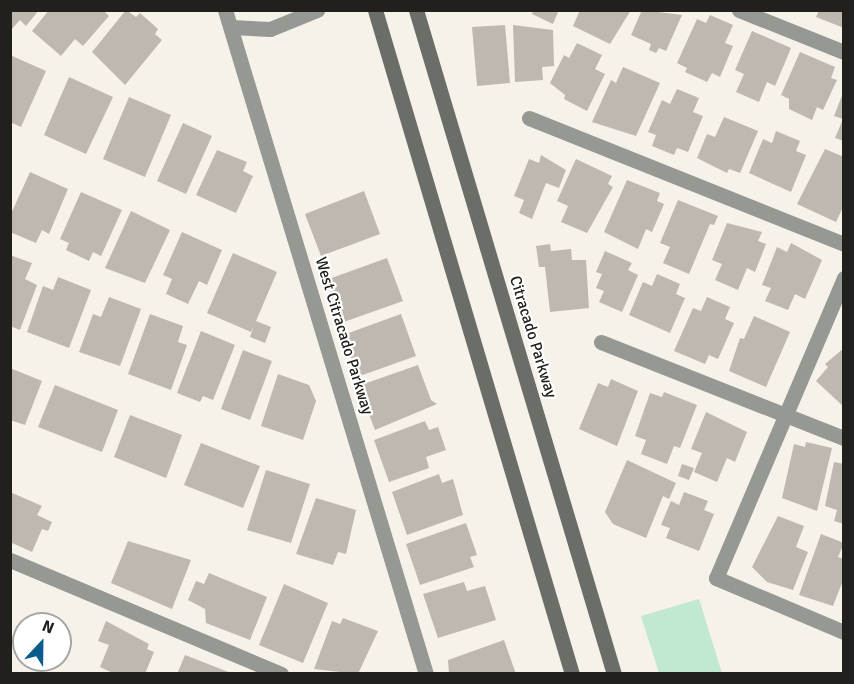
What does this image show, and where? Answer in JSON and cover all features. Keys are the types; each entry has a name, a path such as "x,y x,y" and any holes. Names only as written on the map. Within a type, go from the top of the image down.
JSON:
{"main road":[{"path":"375,10 572,674"},
{"name":"Citracado Parkway","path":"416,10 614,674"}],"street":[{"name":"West Citracado Parkway","path":"225,10 426,674"},
{"path":"231,27 270,29 317,10"},
{"path":"740,10 843,52"},
{"path":"529,118 843,244"},
{"path":"843,278 716,578 843,632"},
{"path":"601,342 843,438"},
{"path":"10,560 281,674"}],"green space":[{"path":"699,599 722,673 659,673 641,616"}],"building":[{"path":"10,10 39,10 26,26 20,20 10,31"},
{"path":"49,10 103,10 109,16 83,46 75,39 61,56 32,31"},
{"path":"126,10 136,17 140,13 158,29 155,34 162,40 125,85 92,52"},
{"path":"533,10 559,10 553,24 532,14"},
{"path":"580,10 631,10 610,44 573,26"},
{"path":"642,10 682,15 666,51 659,48 656,53 649,50 651,44 631,35"},
{"path":"819,10 844,10 844,28 816,17"},
{"path":"710,15 733,25 725,43 733,46 720,77 712,73 707,82 685,72 687,68 677,63 697,19 706,23"},
{"path":"505,25 510,83 477,86 472,27"},
{"path":"513,25 553,30 554,66 542,67 543,80 515,82"},
{"path":"752,31 791,48 775,86 767,82 759,102 736,92 744,74 735,70"},
{"path":"577,43 602,55 595,69 605,74 587,111 564,99 565,95 550,83 564,55 569,58"},
{"path":"800,52 835,67 831,78 837,80 823,110 817,107 812,120 789,109 789,99 781,95"},
{"path":"10,55 46,71 21,127 10,122"},
{"path":"623,67 660,83 636,136 592,122 611,80 616,83"},
{"path":"69,77 113,97 86,154 44,135"},
{"path":"677,89 699,98 693,112 703,116 688,152 677,148 674,155 652,146 656,135 648,132 662,100 670,104"},
{"path":"843,93 844,141 835,138 843,119 834,116"},
{"path":"129,97 171,115 145,177 103,159"},
{"path":"724,117 758,131 740,173 729,169 727,173 697,158 707,134 715,137"},
{"path":"183,123 212,136 186,194 157,181"},
{"path":"776,131 800,141 796,151 806,155 791,192 749,173 763,139 772,143"},
{"path":"825,149 844,157 844,205 836,222 797,204"},
{"path":"217,150 247,162 243,171 253,176 236,213 196,195"},
{"path":"541,155 566,170 559,188 546,183 532,219 519,213 524,200 514,196 529,159 539,163"},
{"path":"576,159 612,176 608,184 613,187 587,233 561,222 568,206 557,201"},
{"path":"30,172 68,189 49,234 42,230 36,243 10,232 10,216"},
{"path":"627,180 660,193 657,201 664,204 652,232 646,229 638,249 604,232"},
{"path":"364,191 380,234 321,256 305,214"},
{"path":"81,192 122,210 101,256 93,252 89,261 66,250 69,243 60,239"},
{"path":"678,200 718,216 714,225 710,224 689,274 663,263 670,247 660,243"},
{"path":"131,211 170,230 145,283 105,268"},
{"path":"727,223 762,232 758,241 766,244 755,272 747,268 738,290 715,280 722,264 712,260"},
{"path":"182,232 222,250 207,285 199,281 188,304 166,294 172,279 163,275"},
{"path":"791,243 822,260 805,299 795,294 788,310 765,301 771,288 762,285 777,247 787,252"},
{"path":"550,244 551,251 571,249 572,260 586,260 589,308 550,312 545,267 539,267 536,246"},
{"path":"605,251 632,263 628,270 638,275 622,312 599,302 604,291 596,288 602,274 596,272"},
{"path":"233,253 277,272 256,321 271,327 265,343 250,337 254,326 251,332 207,313"},
{"path":"10,255 32,263 25,279 37,285 20,330 10,326"},
{"path":"387,258 403,301 341,323 326,280"},
{"path":"657,274 680,284 676,294 685,298 670,333 629,315 643,282 652,286"},
{"path":"58,277 91,290 69,348 27,332 43,286 53,290"},
{"path":"109,297 141,309 120,366 79,352 93,314 101,317"},
{"path":"707,297 730,307 725,319 734,323 718,359 709,355 705,364 674,351 693,308 701,311"},
{"path":"150,314 183,326 178,342 187,345 171,390 128,374"},
{"path":"401,314 416,356 357,377 343,335"},
{"path":"754,316 790,332 766,387 729,371 740,338 744,339"},
{"path":"201,331 235,345 213,400 203,396 200,402 177,393"},
{"path":"844,348 844,407 816,381 828,367 825,364"},
{"path":"243,350 272,361 250,420 221,409"},
{"path":"418,365 431,400 437,404 375,430 358,386"},
{"path":"10,368 42,381 25,425 10,420"},
{"path":"278,374 309,385 316,401 303,440 261,426"},
{"path":"611,379 638,391 617,446 579,429 598,383 608,387"},
{"path":"55,385 118,410 102,452 38,427"},
{"path":"664,392 697,405 680,448 674,446 667,464 641,454 646,440 635,436 650,393 662,397"},
{"path":"706,412 747,432 735,462 727,458 717,482 694,472 702,453 691,449"},
{"path":"130,415 182,435 166,478 114,457"},
{"path":"425,421 429,430 438,427 446,450 426,457 429,468 389,482 374,440"},
{"path":"806,442 832,448 817,511 782,498 794,444 805,447"},
{"path":"201,443 260,466 243,508 184,485"},
{"path":"627,460 676,483 669,499 663,496 646,538 613,524 605,512"},
{"path":"834,462 844,464 844,524 834,521 837,510 825,506"},
{"path":"682,464 694,468 689,480 678,476"},
{"path":"266,470 310,484 291,543 247,530"},
{"path":"439,474 442,483 453,479 463,515 407,535 392,492"},
{"path":"10,492 42,506 37,515 52,522 48,531 42,529 32,552 10,542"},
{"path":"684,492 708,501 704,510 714,514 699,551 666,538 670,528 661,525 671,501 679,505"},
{"path":"316,498 356,510 346,554 338,552 333,565 296,554"},
{"path":"778,516 804,526 796,547 808,552 793,590 767,582 752,567"},
{"path":"466,523 477,555 470,557 474,567 420,585 406,544"},
{"path":"821,534 844,543 838,557 844,559 844,578 833,606 799,595"},
{"path":"128,541 191,560 172,609 111,583"},
{"path":"209,573 267,597 250,640 206,623 205,609 188,600 196,581 204,584"},
{"path":"464,582 467,591 485,586 496,620 438,638 423,594"},
{"path":"284,584 328,603 303,663 259,645"},
{"path":"343,618 378,631 358,674 314,669 332,621 340,624"},
{"path":"106,621 149,644 147,649 154,652 145,674 115,674 100,667 109,645 98,641"},
{"path":"504,640 516,674 449,674 448,660"},
{"path":"185,655 231,673 231,674 177,674"}]}
